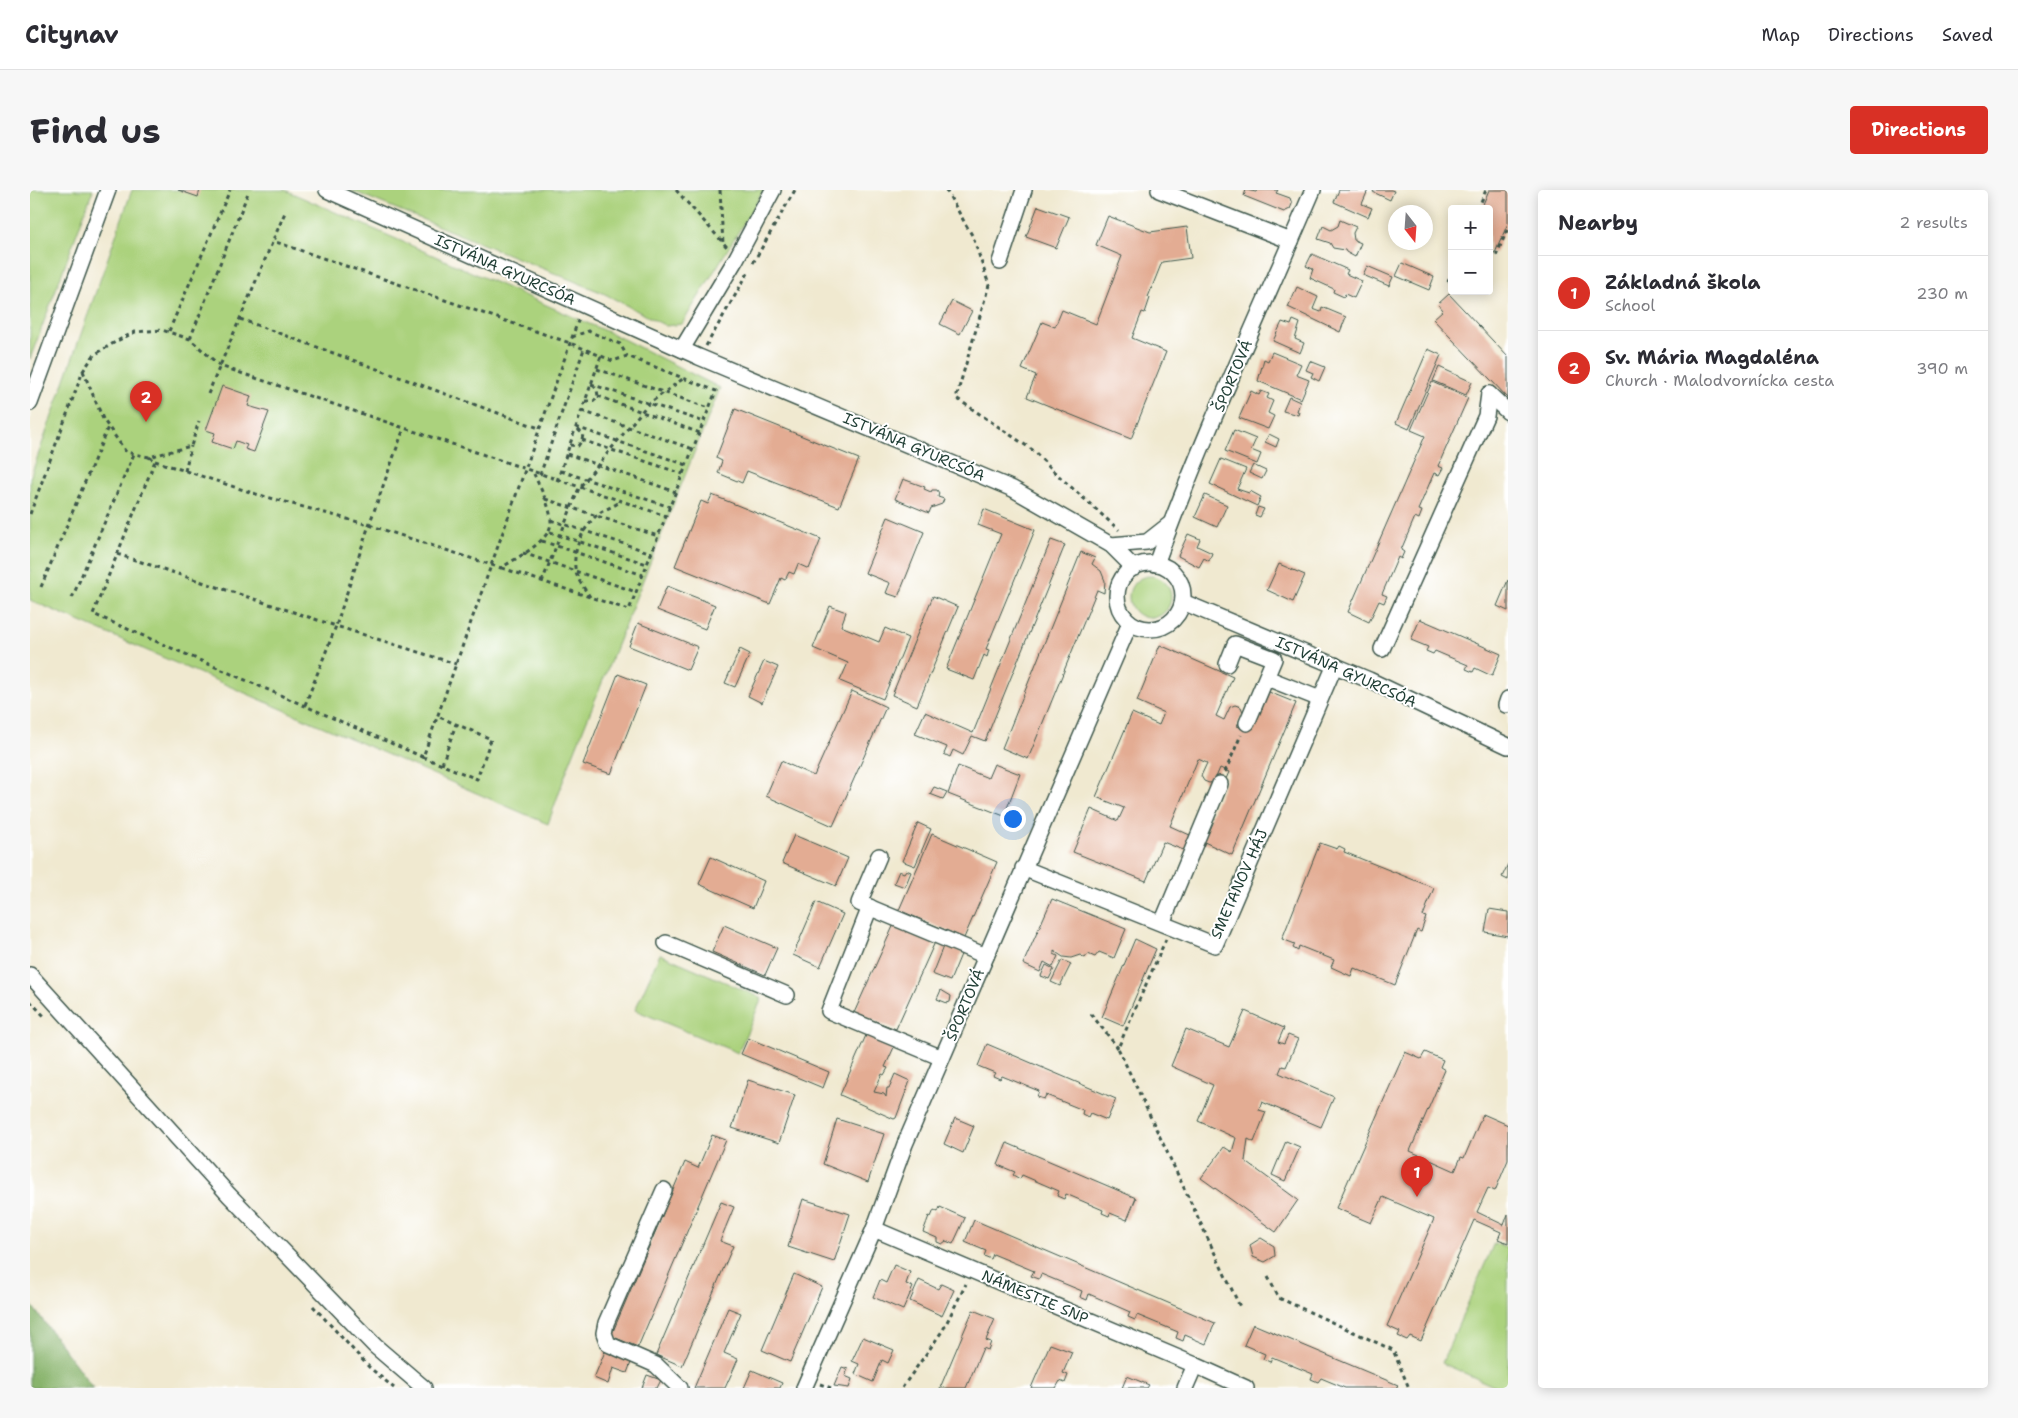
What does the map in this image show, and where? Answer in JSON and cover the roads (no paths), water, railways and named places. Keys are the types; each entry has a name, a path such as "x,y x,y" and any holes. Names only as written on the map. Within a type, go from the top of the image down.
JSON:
{"street":[{"path":"30,403 108,190"},
{"name":"ISTVÁNA GYURCSÓA","path":"328,190 682,349 1013,489 1111,545 1134,568"},
{"path":"682,349 736,260 773,190"},
{"path":"1000,262 1024,190"},
{"path":"1159,190 1291,241"},
{"name":"ŠPORTOVÁ","path":"1156,564 1171,524 1313,190"},
{"path":"1382,649 1486,416 1490,394 1508,412"},
{"path":"1111,545 1147,542 1171,524"},
{"path":"1141,564 1156,564 1165,566 1178,578 1184,594 1183,602 1176,618 1162,627 1145,629 1130,623 1123,615 1118,605 1117,594 1125,575 1134,568 1141,564"},
{"name":"ISTVÁNA GYURCSÓA","path":"1183,602 1335,665 1508,746"},
{"name":"ŠPORTOVÁ","path":"804,1388 874,1229 905,1144 1130,623"},
{"path":"1227,664 1235,644 1274,659 1247,723"},
{"name":"SMETANOV HÁJ","path":"1023,868 1215,944 1335,665"},
{"path":"1266,678 1320,699"},
{"path":"1167,925 1220,784"},
{"path":"879,856 859,902 986,956"},
{"path":"870,907 829,1011 942,1058"},
{"path":"666,943 787,995"},
{"path":"30,975 229,1195 375,1346 424,1388"},
{"path":"664,1190 606,1323 604,1333 608,1344 642,1357 656,1365 680,1388"},
{"name":"NÁMESTIE SNP","path":"874,1229 1195,1364 1246,1388"},
{"path":"1185,1388 1195,1364"}],"place":[{"name":"Sv. Mária Magdaléna","path":"146,422"},
{"name":"Základná škola","path":"1417,1197"}]}
